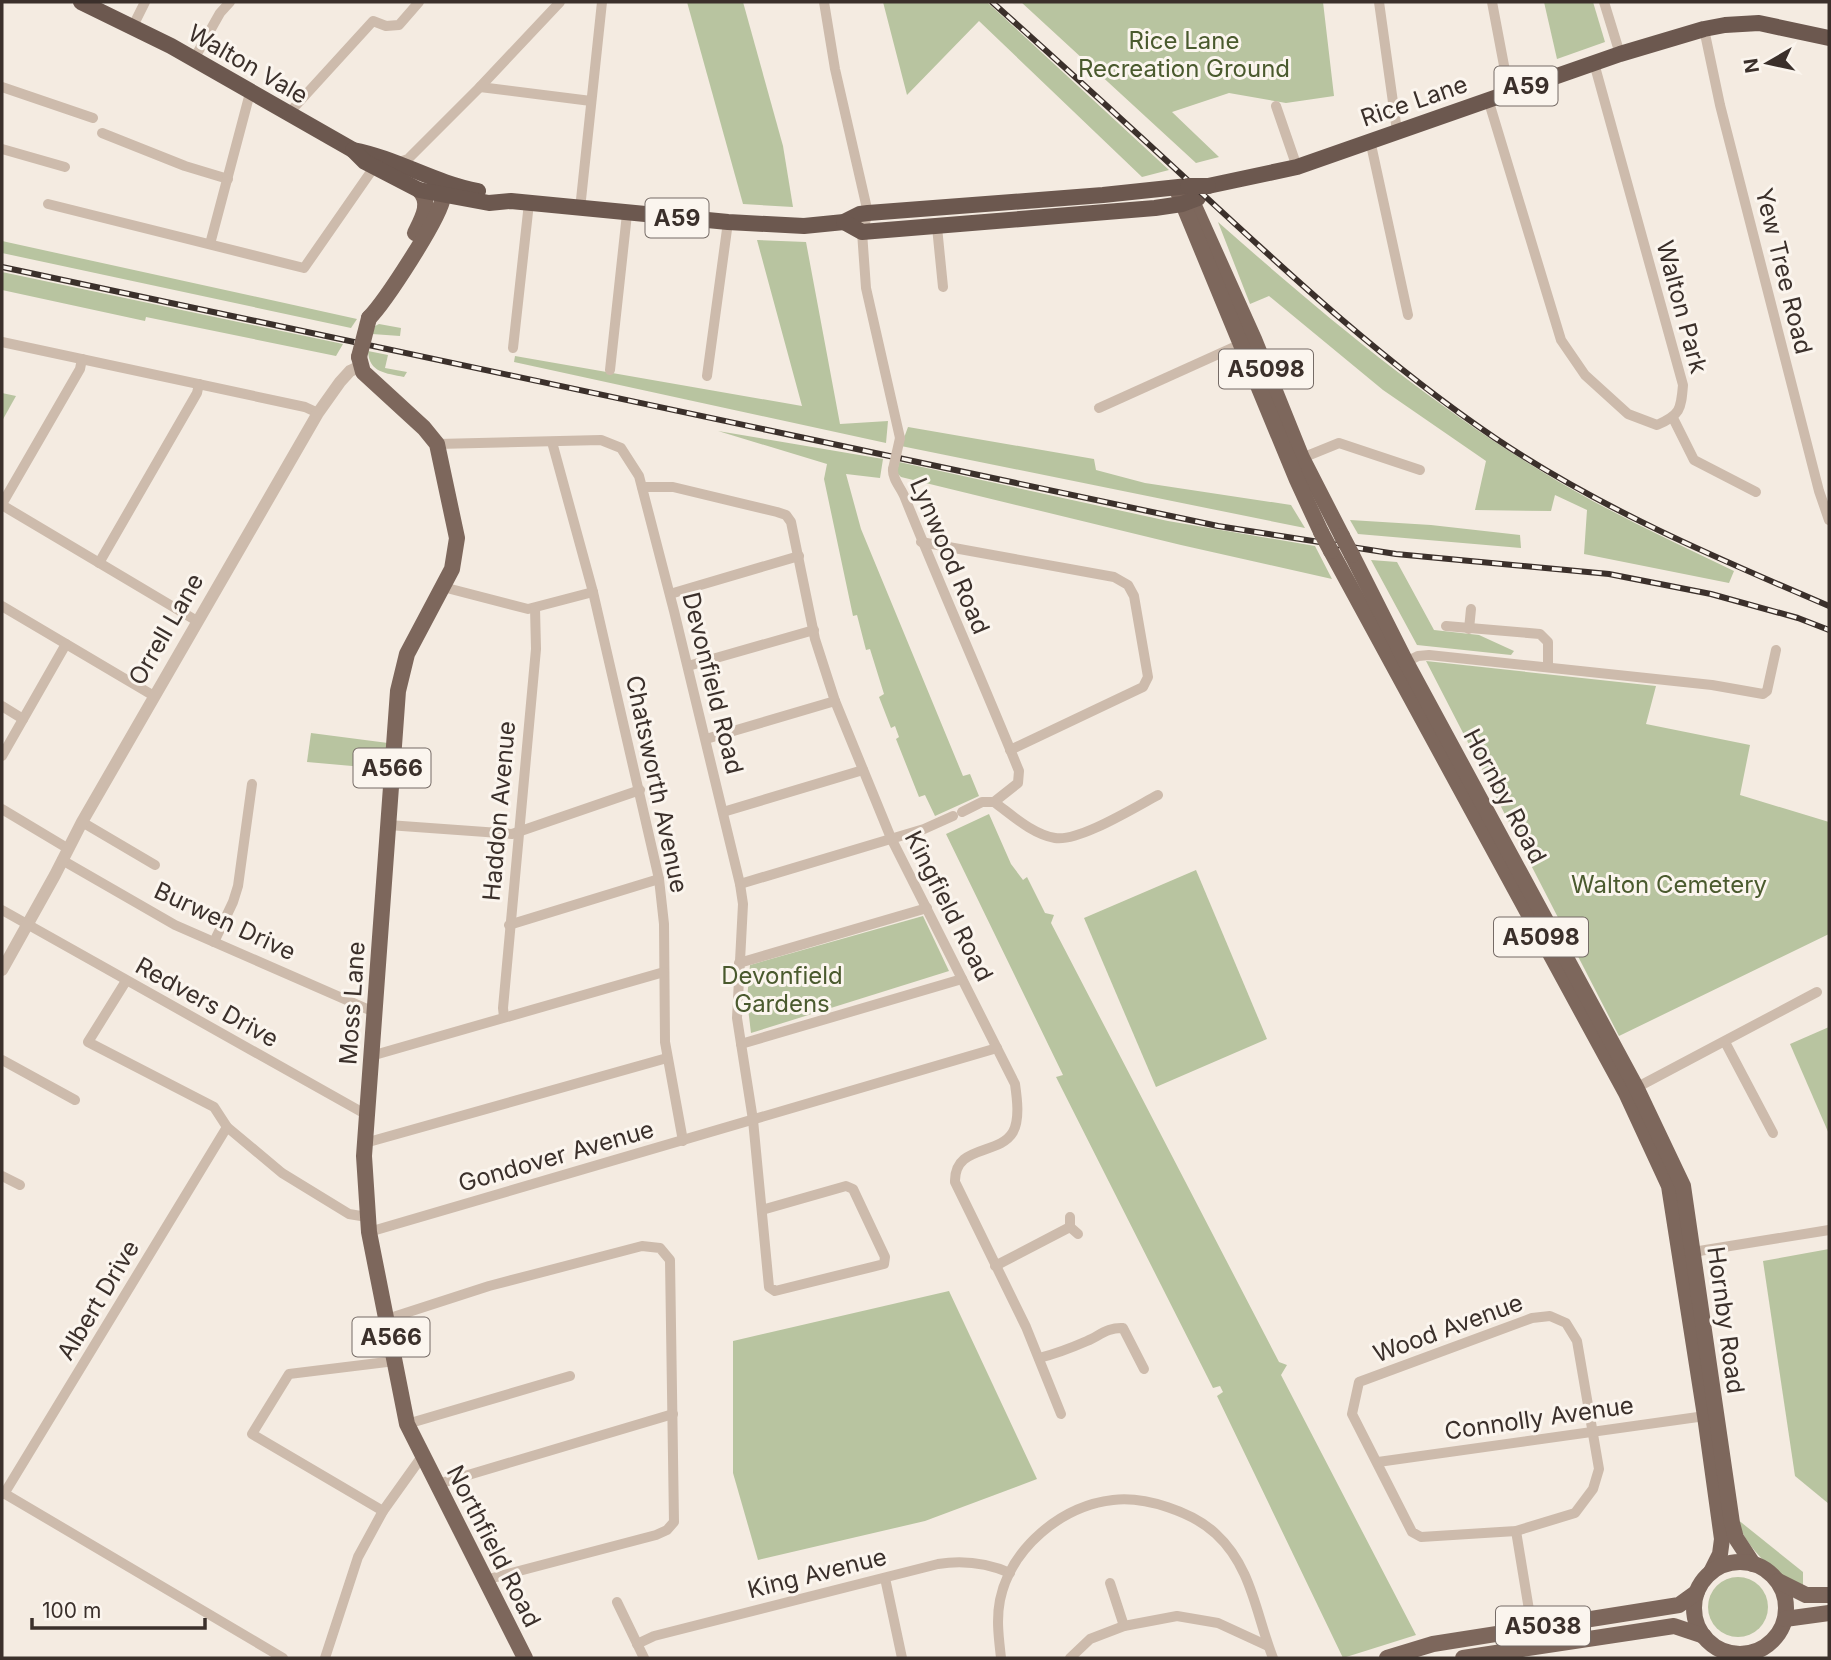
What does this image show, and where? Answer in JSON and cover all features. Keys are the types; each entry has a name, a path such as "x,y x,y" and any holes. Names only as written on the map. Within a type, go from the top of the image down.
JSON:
{"highway":[{"name":"Walton Vale","path":"81,2 194,59 353,150 448,195"},
{"name":"Rice Lane","path":"862,232 937,227 1195,191 1297,167 1620,54 1704,29 1725,25 1773,24 1829,38"},
{"name":"Walton Vale","path":"384,163 419,190 448,195"},
{"name":"Rice Lane","path":"448,195 627,214 804,226 844,222 868,213 1102,195 1195,191"},
{"path":"844,222 862,232"}],"main road":[{"name":"Hornby Road","path":"1195,191 1247,342 1321,532 1400,665 1683,1186 1732,1524 1736,1538 1753,1564"},
{"path":"437,444 424,428 369,377 360,362 369,318 399,278 448,195"},
{"name":"Hornby Road","path":"1247,342 1352,555 1400,665"},
{"name":"Moss Lane","path":"423,1455 407,1424 368,1224 365,1143 401,676 413,641 456,559 457,538 437,444"},
{"name":"Hornby Road","path":"1631,1090 1669,1185 1705,1416"},
{"name":"A5098","path":"1705,1416 1722,1539 1720,1554 1712,1572"},
{"name":"Northfield Road","path":"423,1455 524,1658"},
{"path":"1712,1572 1731,1563 1753,1564 1777,1581 1806,1595 1829,1595"},
{"name":"A5038","path":"1387,1658 1433,1644 1679,1605 1697,1592 1704,1579 1712,1572"},
{"path":"1777,1581 1786,1601 1785,1619 1829,1613"},
{"path":"1697,1592 1695,1618 1704,1636"},
{"name":"A5038","path":"1463,1658 1674,1626 1704,1636 1727,1655 1763,1653 1779,1633 1785,1619"}],"street":[{"path":"133,26 145,2"},
{"path":"194,59 220,13 230,2"},
{"path":"289,113 373,21 386,26 398,25 419,2"},
{"path":"48,204 304,268 384,163 408,159 559,2"},
{"path":"579,209 602,2"},
{"path":"824,2 835,69 868,213 862,232"},
{"path":"1379,2 1397,131"},
{"path":"1492,2 1509,92"},
{"path":"1604,2 1620,54"},
{"name":"Yew Tree Road","path":"1704,29 1741,185 1819,491 1829,520"},
{"name":"Walton Park","path":"1594,63 1683,385 1681,408 1673,418"},
{"path":"2,87 93,118"},
{"path":"480,87 591,101"},
{"path":"210,244 250,93"},
{"path":"1488,99 1561,340 1585,375 1628,414 1657,425 1673,418 1694,460 1756,492"},
{"path":"1276,106 1297,167"},
{"path":"102,133 184,166 228,179"},
{"path":"1370,140 1408,315"},
{"path":"2,149 65,167"},
{"path":"513,348 529,203"},
{"path":"610,370 627,214"},
{"path":"707,376 728,222"},
{"path":"937,227 943,287"},
{"name":"Lynwood Road","path":"862,232 866,288 900,438 892,475 905,497 921,542 1018,771 1018,783 994,802"},
{"path":"940,270 954,269"},
{"path":"2,342 305,407 318,413"},
{"path":"1099,408 1247,342"},
{"path":"82,359 80,369 2,504 197,621"},
{"name":"Orrell Lane","path":"2,970 82,822 318,413 340,382 360,362"},
{"path":"99,563 197,393 199,384"},
{"name":"Devonfield Road","path":"437,444 590,439 617,445 629,458 642,487 740,884 743,904 737,1018 753,1120 769,1287 775,1291 884,1264 886,1257 852,1189 846,1186 762,1210"},
{"name":"Chatsworth Avenue","path":"552,442 593,592 659,879 664,924 664,1021 667,1058 683,1141"},
{"path":"1302,458 1339,443 1420,470"},
{"name":"Kingfield Road","path":"642,487 673,488 782,513 791,522 814,630 835,701 891,838 1015,1084 1015,1128 1006,1140 962,1161 955,1174 956,1186 1026,1327 1061,1414"},
{"path":"921,542 1114,577 1128,585 1134,596 1148,677 1143,687 1010,750"},
{"path":"670,594 799,556"},
{"path":"443,587 522,609 593,592"},
{"path":"2,606 154,696"},
{"name":"Haddon Avenue","path":"504,1017 509,925 536,649 535,608"},
{"path":"1469,629 1471,610"},
{"path":"1446,626 1540,634 1548,642 1548,666"},
{"path":"688,666 814,630"},
{"path":"2,755 66,644"},
{"path":"1400,665 1418,656 1429,655 1712,685 1763,694 1767,691 1776,650"},
{"path":"706,739 835,701"},
{"path":"2,706 23,719"},
{"path":"723,812 863,770"},
{"path":"214,942 238,886 253,784"},
{"path":"388,825 500,835 519,832 640,790"},
{"path":"740,884 936,824 982,802 994,802 1028,827 1055,838 1077,836 1158,795"},
{"name":"Burwen Drive","path":"2,809 65,854 175,925 374,1012"},
{"path":"82,822 155,865"},
{"path":"509,925 659,879"},
{"path":"739,963 927,908"},
{"name":"Redvers Drive","path":"2,909 367,1115"},
{"path":"370,1056 664,972"},
{"path":"741,1044 962,979"},
{"path":"126,981 88,1042 214,1107 227,1127 282,1173 368,1224"},
{"path":"1631,1090 1817,992"},
{"path":"1725,1042 1773,1133"},
{"name":"Gondover Avenue","path":"368,1224 683,1141 997,1048"},
{"path":"365,1143 667,1058"},
{"path":"2,1060 75,1100"},
{"name":"Albert Drive","path":"3,1493 227,1127"},
{"path":"2,1176 20,1185"},
{"path":"995,1266 1073,1226"},
{"path":"1693,1252 1829,1230"},
{"path":"387,1319 489,1286 642,1246 660,1248 667,1255 670,1266 676,1516 672,1526 656,1535 485,1580"},
{"name":"Wood Avenue","path":"1378,1462 1352,1414 1359,1382 1532,1318 1550,1316 1566,1323 1577,1340 1593,1432"},
{"path":"1039,1358 1091,1340 1113,1327 1123,1328 1144,1369"},
{"path":"383,1511 252,1434 289,1374 395,1362"},
{"path":"407,1424 570,1376"},
{"path":"438,1484 673,1414"},
{"name":"Connolly Avenue","path":"1378,1462 1705,1416"},
{"path":"1378,1462 1412,1532 1421,1537 1516,1531 1575,1513 1583,1505 1593,1489 1599,1469 1593,1432"},
{"path":"325,1658 358,1557 383,1511 423,1455"},
{"path":"3,1493 283,1658"},
{"path":"1001,1658 997,1628 1000,1599 1010,1573 1024,1550 1045,1528 1080,1509 1114,1500 1154,1503 1192,1515 1217,1534 1245,1571 1273,1658"},
{"path":"1516,1531 1532,1628"},
{"name":"King Avenue","path":"637,1644 654,1636 938,1564 959,1562 991,1565 1010,1573"},
{"path":"885,1577 902,1658"},
{"path":"1110,1583 1124,1626"},
{"path":"617,1602 644,1658"},
{"path":"1070,1658 1090,1639 1124,1626 1177,1616 1218,1623 1268,1646"}],"green space":[{"path":"687,2 743,2 783,146 793,207 743,204"},
{"path":"883,2 987,2 1169,170 1142,177 979,21 907,95"},
{"name":"Rice Lane Recreation Ground","path":"1021,2 1323,2 1334,96 1286,103 1229,93 1172,112 1219,157 1196,163"},
{"path":"1544,2 1593,2 1605,42 1557,59"},
{"path":"1218,222 1334,322 1456,415 1498,444 1588,498 1734,571 1729,583 1584,554 1587,510 1555,495 1551,511 1475,510 1486,461 1383,390 1269,296 1250,304"},
{"path":"757,240 806,242 840,424 888,421 886,443 514,362 515,356 802,406"},
{"path":"2,241 357,319 351,328 2,253"},
{"path":"2,272 343,344 336,356 146,317 145,321 2,290"},
{"path":"379,324 401,328 400,336 372,334 375,326"},
{"path":"368,351 388,355 385,368 407,372 404,377 375,368"},
{"path":"2,393 16,396 2,421"},
{"path":"908,427 1094,459 1096,470 1145,483 1291,505 1305,528 901,446"},
{"path":"718,431 883,459 880,478 846,474 861,529 963,776 970,774 979,796 935,816 925,795 919,797 896,739 899,737 895,726 891,728 879,697 884,694 870,649 866,650 857,615 853,616 824,479 827,464"},
{"path":"899,462 1168,521 1315,546 1332,579 901,477 897,473"},
{"path":"1350,520 1431,525 1520,535 1521,548 1358,534"},
{"path":"1371,560 1397,562 1434,630 1479,635 1514,651 1511,655 1417,645"},
{"name":"Walton Cemetery","path":"1426,661 1656,686 1646,724 1750,745 1740,795 1829,822 1829,934 1619,1036"},
{"path":"311,733 388,743 386,769 307,762"},
{"path":"989,814 1011,864 1023,880 1027,877 1045,913 1054,915 1051,923 1279,1362 1287,1365 1281,1375 1416,1635 1343,1658 1217,1396 1223,1392 1220,1386 1213,1388 1056,1077 1063,1075 946,834"},
{"path":"1196,870 1267,1039 1156,1087 1084,918"},
{"name":"Devonfield Gardens","path":"923,916 949,971 751,1033 747,1000 750,965"},
{"path":"1829,1027 1829,1134 1790,1044"},
{"path":"1829,1249 1829,1504 1795,1476 1763,1261"},
{"path":"949,1291 1037,1479 925,1521 758,1560 733,1473 733,1341"},
{"path":"1737,1519 1803,1572 1803,1586 1772,1568 1754,1550"},
{"path":"1738,1577 1755,1582 1763,1590 1768,1607 1763,1624 1755,1632 1738,1637 1721,1632 1713,1624 1708,1607 1713,1590 1721,1582"}],"railway":[{"path":"992,2 1303,286 1378,350 1455,410 1534,463 1616,509 1700,550 1829,606"},
{"path":"2,267 1218,526 1396,554 1609,574 1711,594 1798,618 1829,630"}]}
